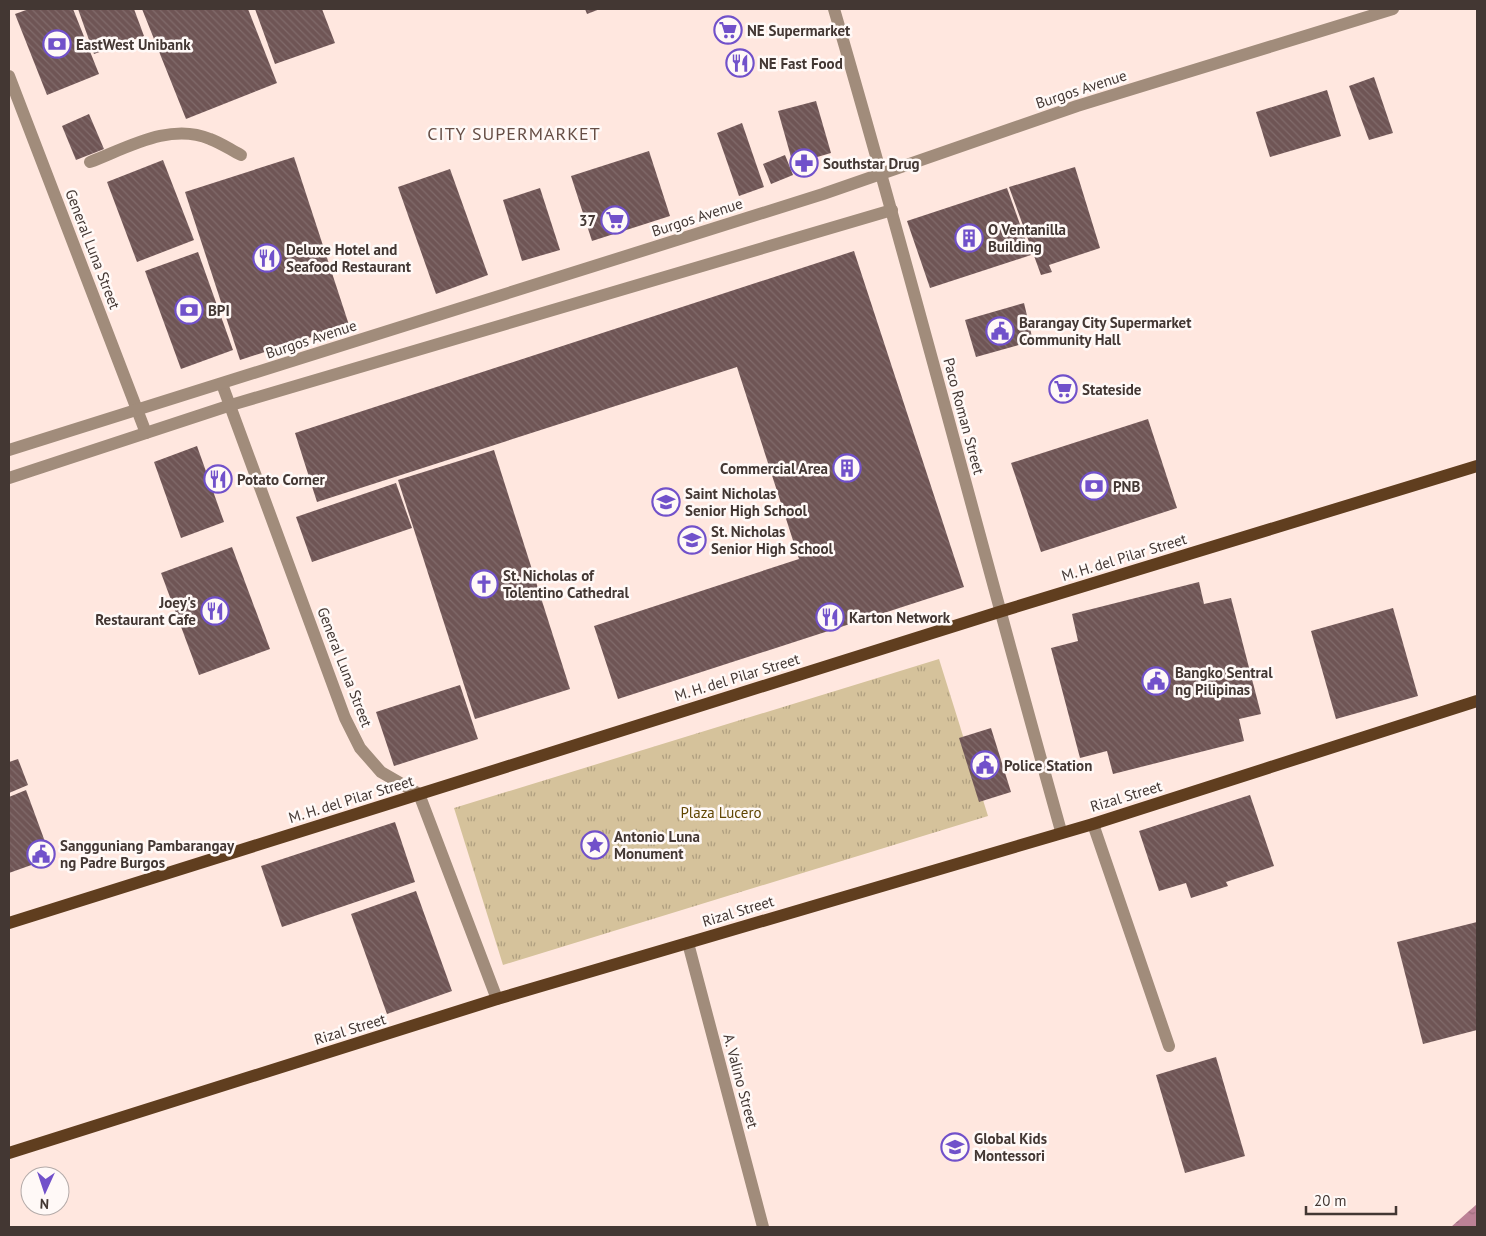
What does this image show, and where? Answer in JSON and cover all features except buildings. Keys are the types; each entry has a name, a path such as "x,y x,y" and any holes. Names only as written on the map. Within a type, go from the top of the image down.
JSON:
{"main road":[{"name":"M. H. del Pilar Street","path":"9,923 999,612 1477,466"},
{"name":"Rizal Street","path":"9,1153 497,999 1061,831 1093,824 1477,701"}],"street":[{"name":"Paco Roman Street","path":"834,9 882,172 999,612 1061,831"},
{"name":"Burgos Avenue","path":"9,450 823,194 1077,106 1393,9"},
{"name":"General Luna Street","path":"9,76 146,433"},
{"path":"90,162 166,133 188,133 209,138 241,155"},
{"path":"9,478 231,406 892,210"},
{"name":"General Luna Street","path":"222,384 345,718 360,748 381,772 419,794"},
{"path":"419,794 497,999"},
{"path":"1093,824 1169,1046"},
{"name":"A. Valino Street","path":"688,943 762,1227"}],"green space":[{"name":"Plaza Lucero","path":"939,659 988,816 503,965 454,808"}],"water":[{"path":"1477,1204 1477,1227 1451,1227"}],"place":[{"name":"NE Supermarket","path":"728,30"},
{"name":"EastWest Unibank","path":"57,44"},
{"name":"NE Fast Food","path":"740,63"},
{"name":"Southstar Drug","path":"804,163"},
{"name":"37","path":"615,220"},
{"name":"O Ventanilla Building","path":"969,238"},
{"name":"Deluxe Hotel and Seafood Restaurant","path":"267,258"},
{"name":"BPI","path":"189,310"},
{"name":"Barangay City Supermarket Community Hall","path":"1000,331"},
{"name":"Stateside","path":"1063,389"},
{"name":"Commercial Area","path":"847,468"},
{"name":"Potato Corner","path":"218,479"},
{"name":"PNB","path":"1094,486"},
{"name":"Saint Nicholas Senior High School","path":"666,502"},
{"name":"St. Nicholas Senior High School","path":"692,540"},
{"name":"St. Nicholas of Tolentino Cathedral","path":"484,584"},
{"name":"Joey's Restaurant Cafe","path":"215,611"},
{"name":"Karton Network","path":"830,617"},
{"name":"Bangko Sentral ng Pilipinas","path":"1156,681"},
{"name":"Police Station","path":"985,765"},
{"name":"Antonio Luna Monument","path":"595,845"},
{"name":"Sangguniang Pambarangay ng Padre Burgos","path":"41,854"},
{"name":"Global Kids Montessori","path":"955,1147"}],"district":[{"name":"CITY SUPERMARKET","path":"514,133"}]}
